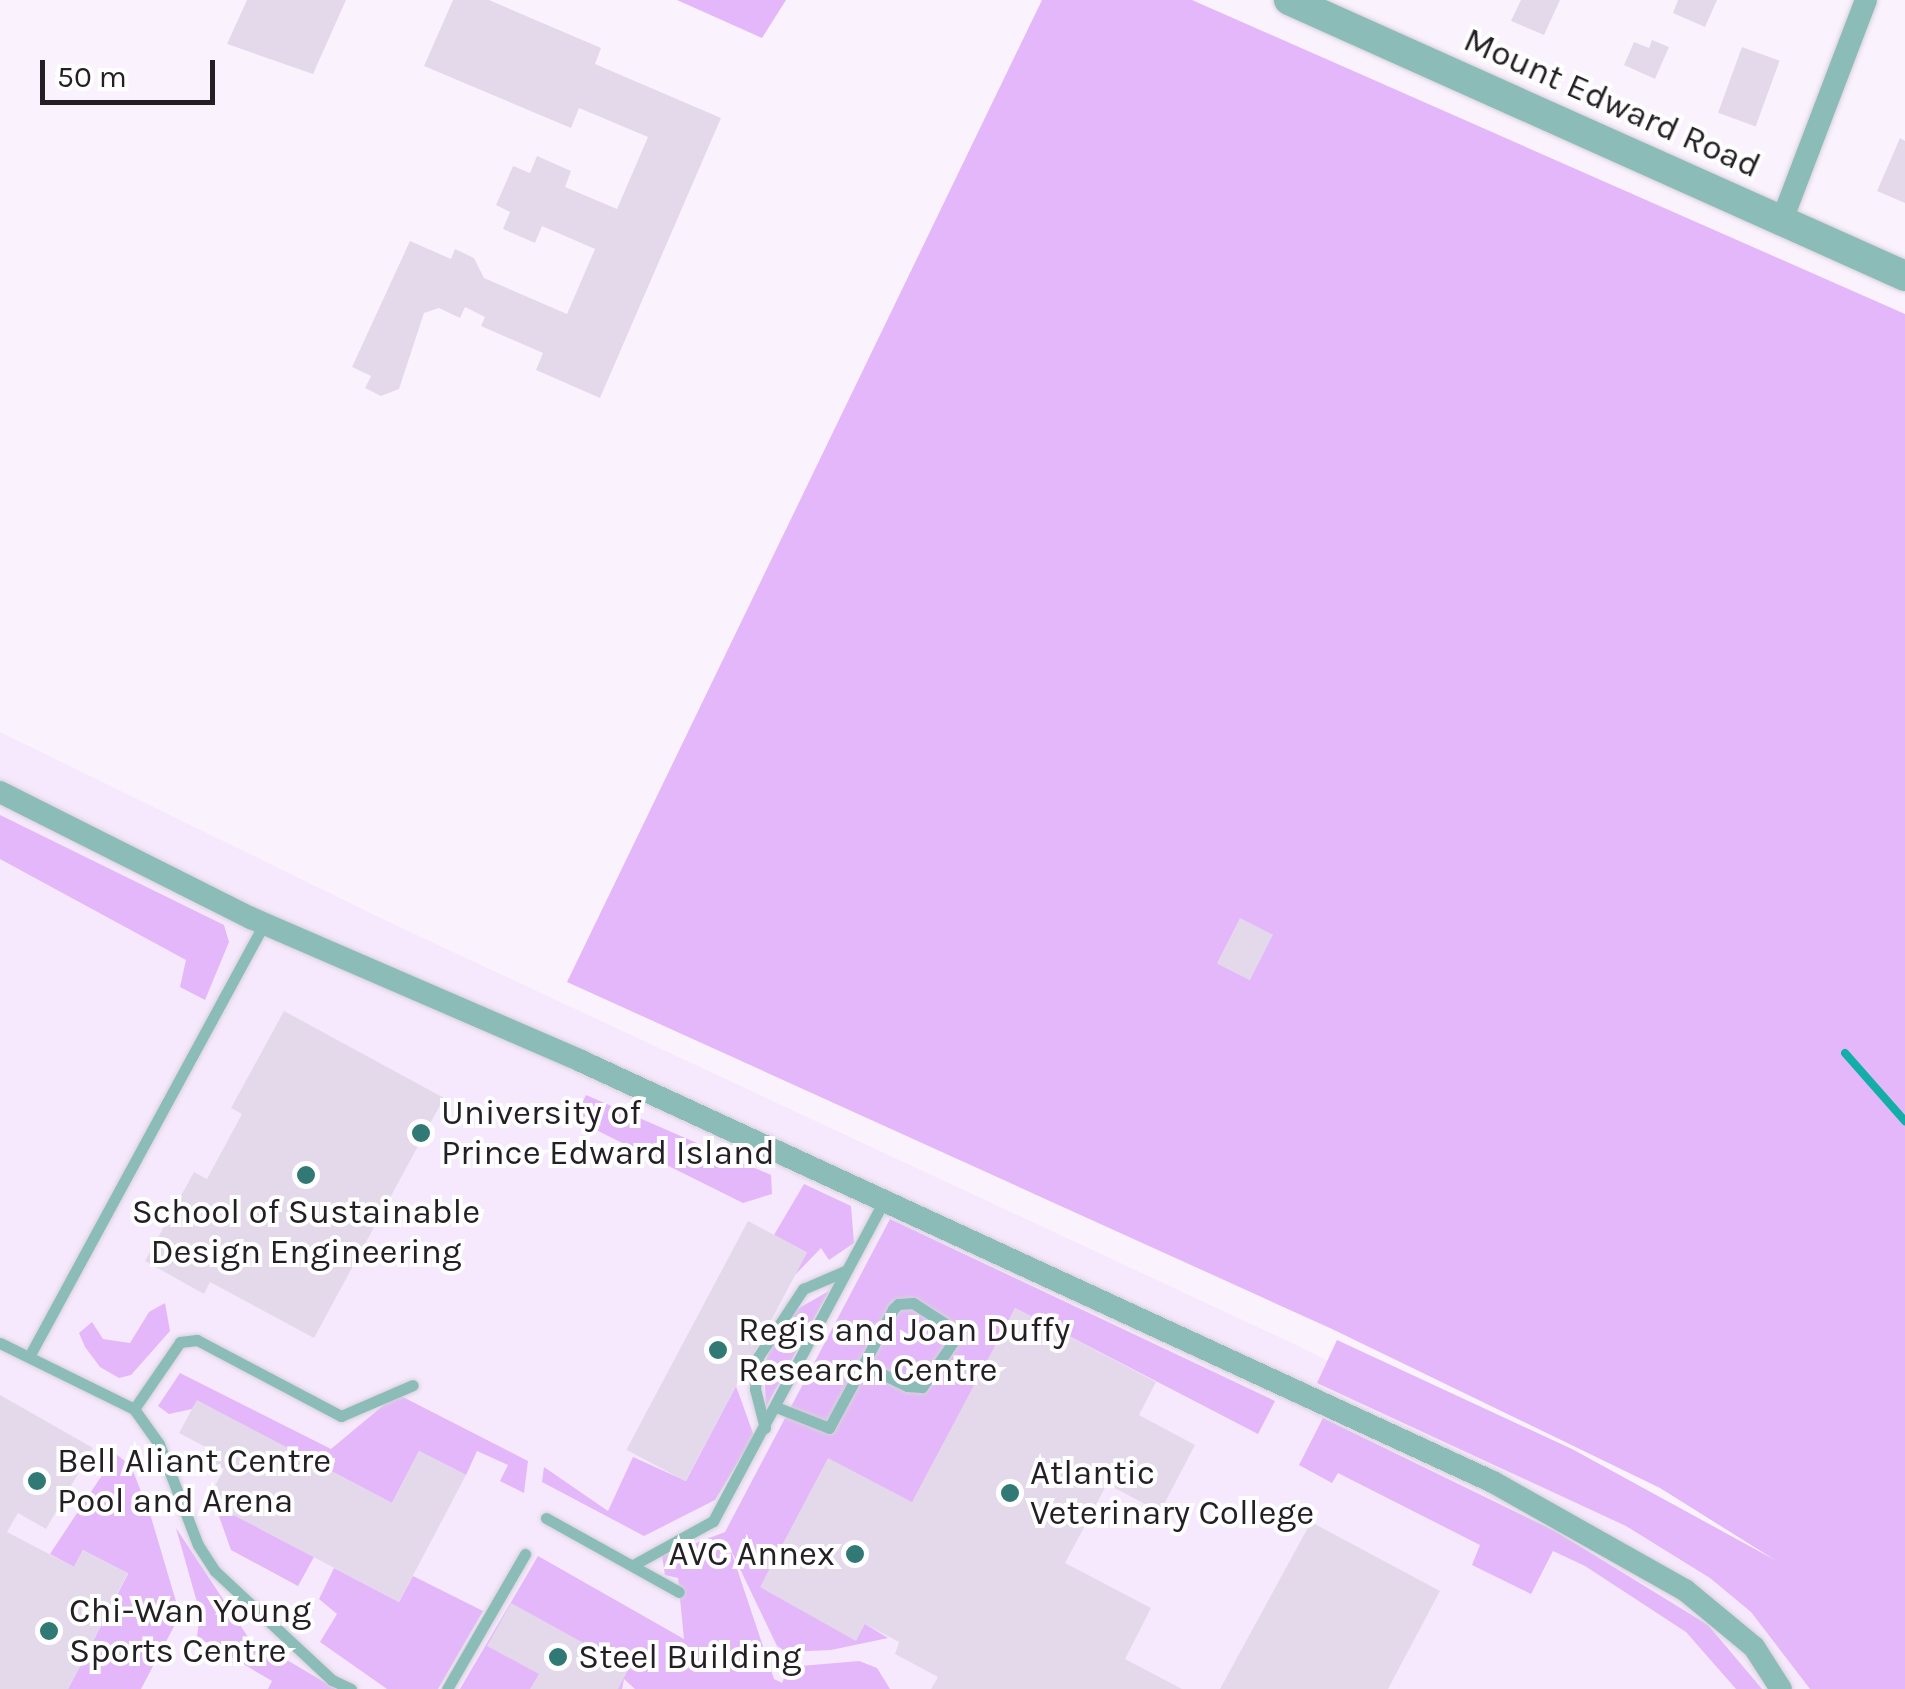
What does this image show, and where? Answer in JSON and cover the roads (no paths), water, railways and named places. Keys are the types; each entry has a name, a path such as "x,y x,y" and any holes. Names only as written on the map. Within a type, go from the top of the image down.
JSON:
{"street":[{"name":"Mount Edward Road","path":"1289,0 1905,276"},
{"path":"1782,220 1866,0"},
{"path":"0,792 266,921 883,1202 1589,1532 1684,1590 1754,1647 1780,1689"}],"lane":[{"path":"31,1353 266,921"},
{"path":"633,1565 713,1521 883,1202"},
{"path":"765,1428 756,1389 758,1356 803,1290 845,1271"},
{"path":"776,1407 829,1428 864,1365 898,1304 913,1302 952,1328 953,1342 922,1386 864,1365"},
{"path":"134,1409 164,1360 180,1342 197,1340 342,1416 413,1385"},
{"path":"0,1343 31,1353 134,1409 158,1444 198,1545 215,1571 332,1680 351,1689"},
{"path":"546,1518 678,1592"},
{"path":"447,1689 525,1554"}],"waterway":[{"path":"1845,1053 1905,1121"}],"place":[{"name":"University of Prince Edward Island","path":"421,1133"},
{"name":"School of Sustainable Design Engineering","path":"306,1175"},
{"name":"Regis and Joan Duffy Research Centre","path":"718,1350"},
{"name":"Bell Aliant Centre Pool and Arena","path":"37,1481"},
{"name":"Atlantic Veterinary College","path":"1010,1493"},
{"name":"AVC Annex","path":"855,1554"},
{"name":"Chi-Wan Young Sports Centre","path":"49,1631"},
{"name":"Steel Building","path":"558,1657"}]}
